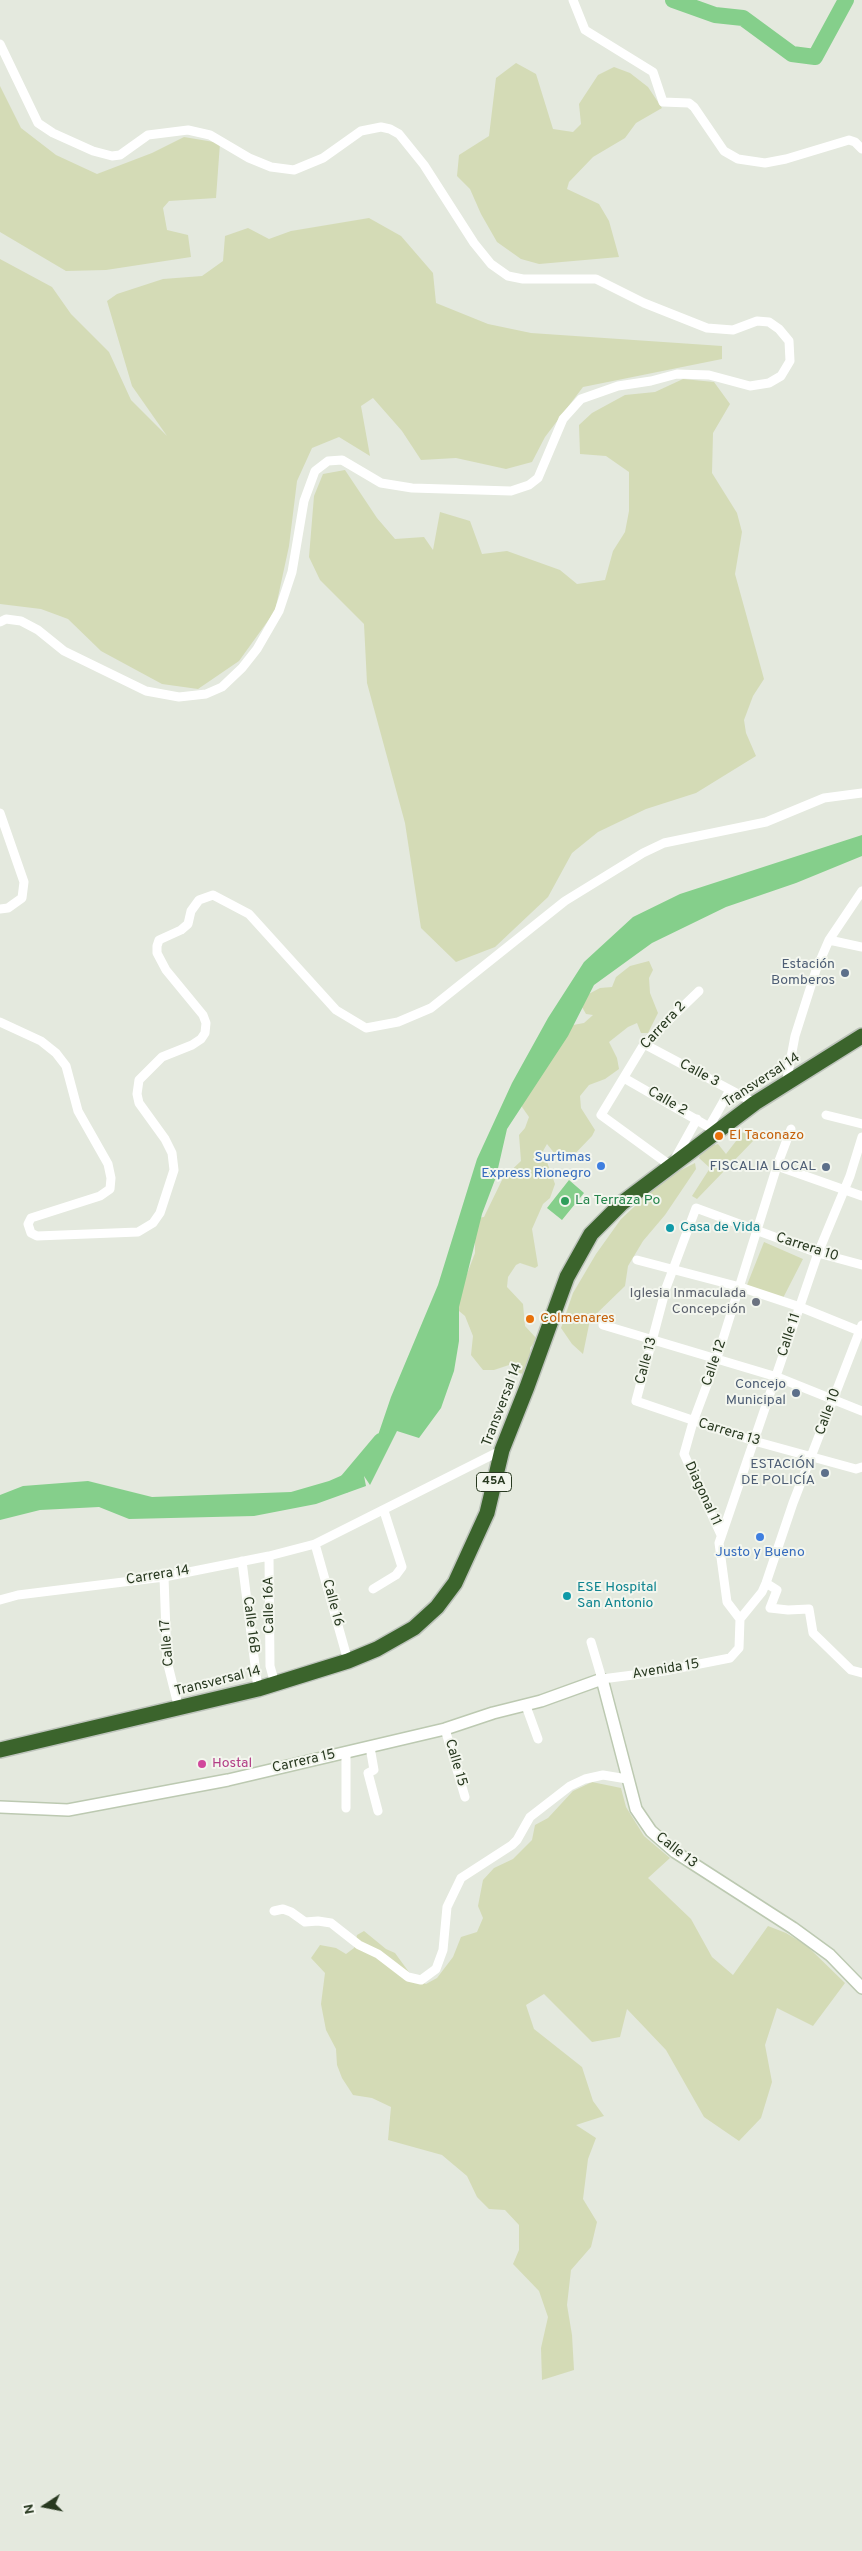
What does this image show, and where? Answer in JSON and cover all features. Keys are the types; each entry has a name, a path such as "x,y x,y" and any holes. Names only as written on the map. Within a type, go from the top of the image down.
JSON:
{"highway":[{"name":"Transversal 14","path":"0,1750 179,1709 275,1684 348,1661 377,1649 414,1628 437,1606 455,1583 487,1513 502,1450 528,1387 567,1277 591,1234 622,1203 754,1103 862,1036"}],"street":[{"path":"573,0 586,30 652,72 663,102 688,103 694,107 724,151 738,160 765,163 786,159 849,140 855,142 862,149"},
{"path":"0,44 38,123 53,133 93,152 112,156 120,155 148,135 188,130 210,135 249,158 271,167 294,170 323,158 361,130 381,127 390,129 398,134 424,165 474,243 491,264 508,276 523,279 596,279 644,303 706,328 734,330 757,322 769,322 780,329 789,341 790,361 781,376 769,383 750,386 709,375 677,374 651,381 618,386 581,398 564,419 538,478 529,485 511,491 412,488 381,483 342,460 328,461 315,471 304,501 292,572 279,611 257,650 242,668 222,687 206,694 179,698 146,691 64,651 38,630 21,621 6,619 0,622"},
{"path":"0,1022 40,1041 56,1053 66,1066 78,1111 108,1164 111,1178 110,1189 100,1196 31,1218 28,1224 31,1233 37,1236 138,1232 153,1223 160,1213 174,1170 172,1153 165,1139 139,1103 137,1094 139,1080 162,1056 192,1045 201,1039 205,1033 206,1023 203,1015 166,970 157,953 157,946 159,940 181,930 188,924 191,911 199,900 213,895 249,914 336,1010 366,1028 398,1022 431,1008 565,901 643,853 664,843 766,822 824,798 862,793"},
{"path":"0,813 14,846 24,882 22,898 8,908 0,909"},
{"path":"786,1084 789,1063 803,1008 816,970 829,940 862,891"},
{"path":"829,940 862,946"},
{"name":"Carrera 2","path":"671,1166 601,1115 644,1044 699,990"},
{"name":"Calle 3","path":"644,1044 754,1103"},
{"name":"Calle 2","path":"624,1078 709,1128 730,1090"},
{"path":"826,1115 862,1124"},
{"path":"671,1166 696,1119"},
{"name":"Calle 12","path":"684,1454 693,1422 717,1358 740,1287 777,1166 791,1129"},
{"name":"Calle 11","path":"721,1535 777,1377 818,1253 850,1176 862,1137"},
{"path":"777,1166 862,1196"},
{"name":"Carrera 10","path":"696,1208 818,1253 862,1265"},
{"name":"Calle 13","path":"636,1401 672,1270 696,1208"},
{"path":"637,1260 740,1287 861,1330"},
{"path":"603,1325 777,1377 862,1411"},
{"name":"Calle 10","path":"740,1619 762,1592 766,1583 778,1544 861,1330"},
{"name":"Carrera 13","path":"636,1401 693,1422 754,1441 852,1468 862,1467"},
{"name":"Carrera 14","path":"0,1600 18,1595 164,1577 242,1562 315,1544 384,1512 502,1450"},
{"name":"Diagonal 11","path":"684,1454 721,1535"},
{"path":"373,1589 396,1575 402,1567 384,1512"},
{"path":"721,1535 718,1543 727,1602 740,1619"},
{"name":"Calle 16","path":"315,1544 348,1661"},
{"name":"Calle 16A","path":"269,1556 270,1666 275,1684"},
{"name":"Calle 16B","path":"242,1562 258,1689"},
{"name":"Calle 17","path":"164,1577 167,1661 179,1709"},
{"path":"766,1583 777,1590 770,1608 788,1610 809,1609 813,1634 851,1670 862,1673"},
{"name":"Avenida 15","path":"602,1679 664,1671 730,1658 739,1648 740,1619"},
{"name":"Calle 13","path":"591,1642 636,1808 657,1836 675,1852 830,1955 862,1988"},
{"name":"Carrera 15","path":"0,1807 68,1810 228,1780 445,1729 493,1713 526,1706 602,1679"},
{"path":"526,1706 538,1739"},
{"name":"Calle 15","path":"445,1729 466,1797"},
{"path":"370,1747 374,1770 368,1773 378,1811"},
{"path":"346,1752 346,1808"},
{"path":"274,1911 283,1909 305,1922 332,1923 359,1945 378,1954 408,1977 421,1980 436,1969 443,1950 447,1907 461,1878 517,1840 530,1817 570,1786 585,1778 603,1775 627,1779"}],"shaded area":[{"path":"516,63 536,74 553,129 573,132 581,124 579,104 598,75 614,67 630,73 648,87 662,108 636,123 625,138 593,157 569,182 567,189 599,204 609,221 619,257 539,264 521,259 497,242 481,214 470,189 457,176 459,155 489,136 496,78"},
{"path":"0,86 21,128 56,155 97,174 152,153 184,137 220,143 216,198 169,201 163,208 167,230 188,235 191,257 106,270 66,271 0,232"},
{"path":"369,218 401,236 433,273 436,303 488,324 531,333 722,346 722,359 583,387 545,437 532,462 506,469 456,458 421,460 402,431 373,398 361,406 370,456 339,437 312,448 297,481 289,546 275,611 239,661 198,689 162,684 101,651 68,619 41,609 0,604 0,259 52,287 71,314 109,352 131,400 167,436 132,386 107,301 117,294 163,279 202,276 223,261 225,236 248,228 269,239 291,231"},
{"path":"683,379 714,382 730,404 713,433 712,473 737,513 742,532 735,574 764,679 753,696 744,720 746,733 756,756 696,793 646,809 598,832 572,853 548,897 495,947 456,962 421,928 405,823 367,683 364,624 320,580 309,557 314,496 323,474 345,470 377,518 395,539 424,537 433,550 440,512 470,521 482,554 507,551 560,570 577,584 605,580 613,551 625,532 629,511 629,472 606,456 580,454 579,425 592,413 625,395 655,392"},
{"path":"862,835 862,856 796,883 726,907 652,943 594,985 568,1036 507,1129 496,1177 482,1214 459,1307 459,1341 454,1371 441,1408 419,1438 397,1431 370,1485 364,1476 366,1486 316,1504 254,1516 129,1519 99,1507 40,1510 0,1520 0,1495 23,1486 88,1481 152,1497 291,1492 329,1481 361,1467 374,1447 391,1397 438,1285 477,1159 512,1083 548,1018 584,962 633,917 680,894"},
{"path":"649,961 653,970 649,978 650,993 658,1013 648,1033 641,1033 637,1023 628,1027 609,1042 617,1058 619,1069 605,1079 589,1085 580,1096 581,1108 595,1130 592,1136 568,1161 559,1159 547,1144 543,1151 555,1184 550,1198 543,1204 532,1229 538,1266 535,1268 520,1263 516,1265 508,1277 507,1287 523,1304 525,1326 537,1339 530,1348 532,1361 529,1375 513,1372 512,1364 494,1370 483,1370 471,1355 473,1336 465,1316 459,1311 457,1300 475,1253 475,1240 468,1234 475,1218 484,1217 503,1178 521,1161 519,1135 525,1128 529,1117 522,1107 520,1094 573,1025 584,1023 593,1015 586,1014 582,1007 583,997 600,988 612,987 616,977 630,966"},
{"path":"743,1132 754,1140 697,1199 692,1196 710,1168 699,1158 703,1148 718,1144 726,1154"},
{"path":"695,1163 696,1169 665,1215 643,1241 628,1266 625,1286 590,1320 583,1354 572,1344 561,1328 573,1293 596,1254 621,1219 673,1174"},
{"name":"La Terraza Po","path":"569,1180 584,1193 562,1220 547,1208"},
{"path":"764,1242 803,1259 782,1300 745,1290"},
{"path":"592,1782 621,1788 626,1807 644,1836 670,1858 648,1878 691,1919 712,1957 733,1975 768,1926 786,1933 806,1945 845,1983 813,2026 777,2008 765,2045 772,2082 761,2118 739,2141 704,2117 666,2050 627,2009 620,2037 592,2042 544,1994 526,2005 534,2029 582,2067 593,2101 604,2116 576,2125 596,2138 588,2159 583,2199 597,2222 591,2247 571,2270 567,2305 572,2335 574,2370 542,2380 541,2348 548,2317 539,2291 513,2264 519,2250 519,2225 505,2210 489,2209 477,2197 467,2176 442,2155 388,2140 391,2107 372,2098 353,2095 342,2078 337,2065 336,2049 326,2030 321,2004 325,1973 311,1958 320,1945 336,1948 346,1954 354,1948 357,1935 364,1931 386,1949 395,1953 414,1979 426,1984 437,1978 453,1957 461,1937 477,1932 483,1918 478,1906 483,1880 494,1868 513,1859 532,1840 535,1825 548,1818 573,1791"}],"waterway":[{"path":"673,0 715,15 743,18 792,54 815,57 846,0"},
{"path":"344,1485 381,1441"}],"place":[{"name":"Estación Bomberos","path":"845,973"},
{"name":"El Taconazo","path":"719,1136"},
{"name":"Surtimas Express Rionegro","path":"601,1166"},
{"name":"FISCALIA LOCAL","path":"826,1167"},
{"name":"La Terraza Po","path":"565,1201"},
{"name":"Casa de Vida","path":"670,1228"},
{"name":"Iglesia Inmaculada Concepción","path":"756,1302"},
{"name":"Colmenares","path":"530,1319"},
{"name":"Concejo Municipal","path":"796,1393"},
{"name":"ESTACIÓN DE POLICÍA","path":"825,1473"},
{"name":"Justo y Bueno","path":"760,1537"},
{"name":"ESE Hospital San Antonio","path":"567,1596"},
{"name":"Hostal","path":"202,1764"}]}
